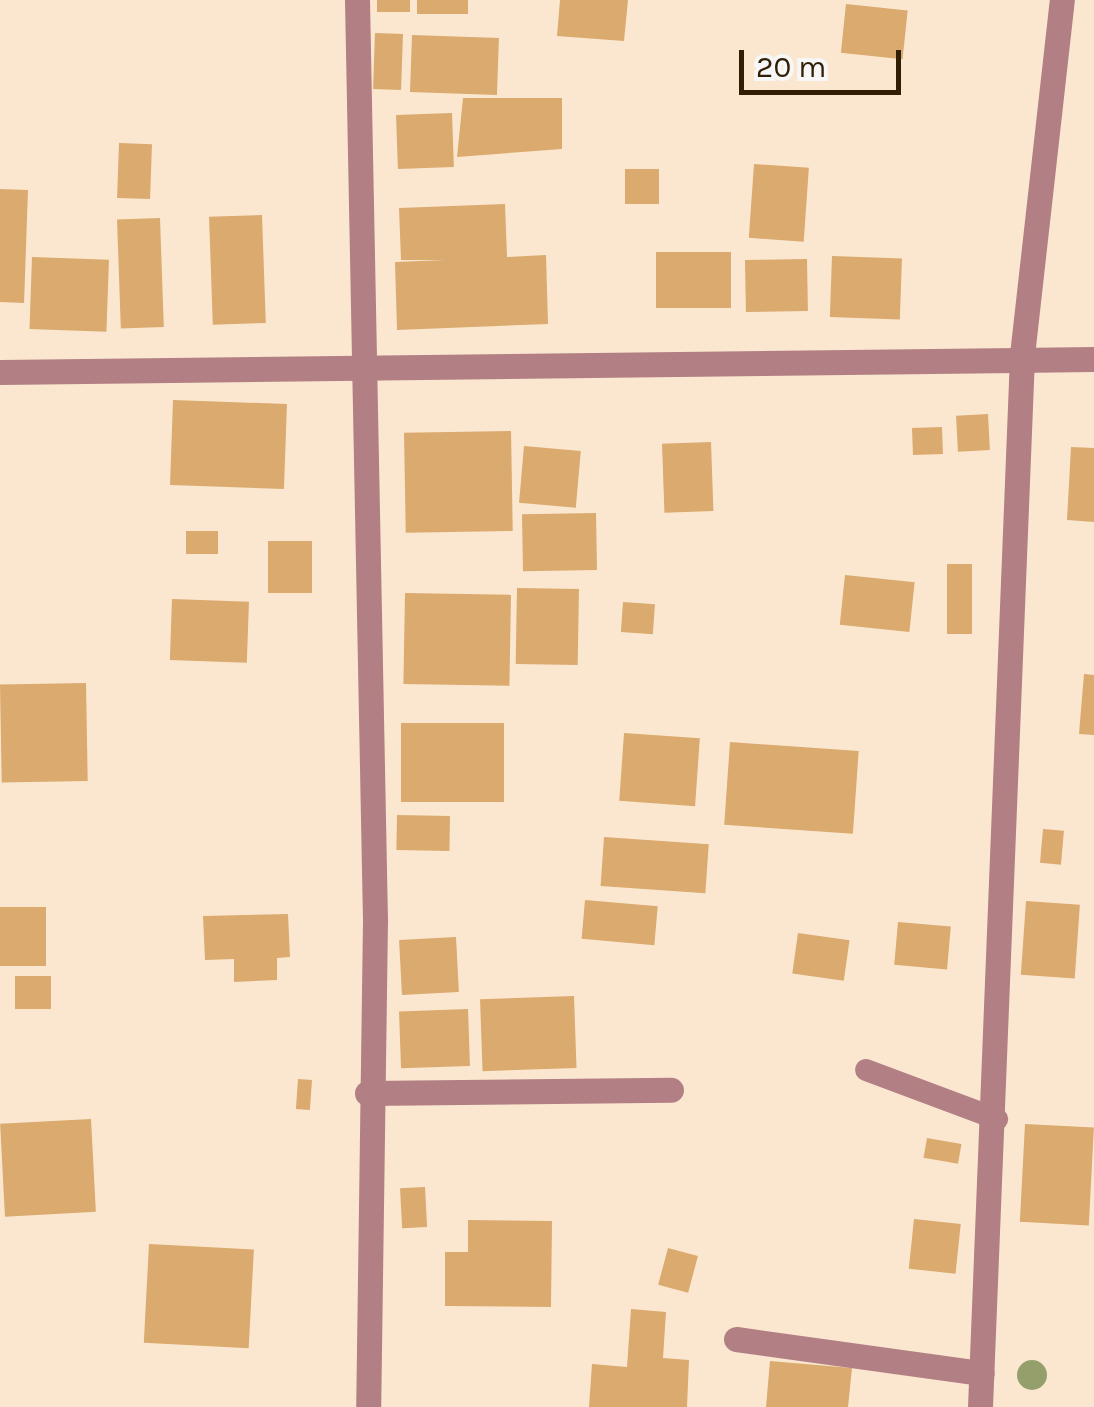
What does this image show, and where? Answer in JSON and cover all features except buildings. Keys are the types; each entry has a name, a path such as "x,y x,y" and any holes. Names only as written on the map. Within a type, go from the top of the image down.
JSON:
{"street":[{"path":"357,0 375,920 367,1093 368,1407"},
{"path":"980,1407 997,1120 1022,356 1062,0"},
{"path":"0,372 362,362 1022,356 1094,359"},
{"path":"367,1093 671,1090"},
{"path":"736,1340 982,1373"}],"lane":[{"path":"866,1070 997,1120"}]}
